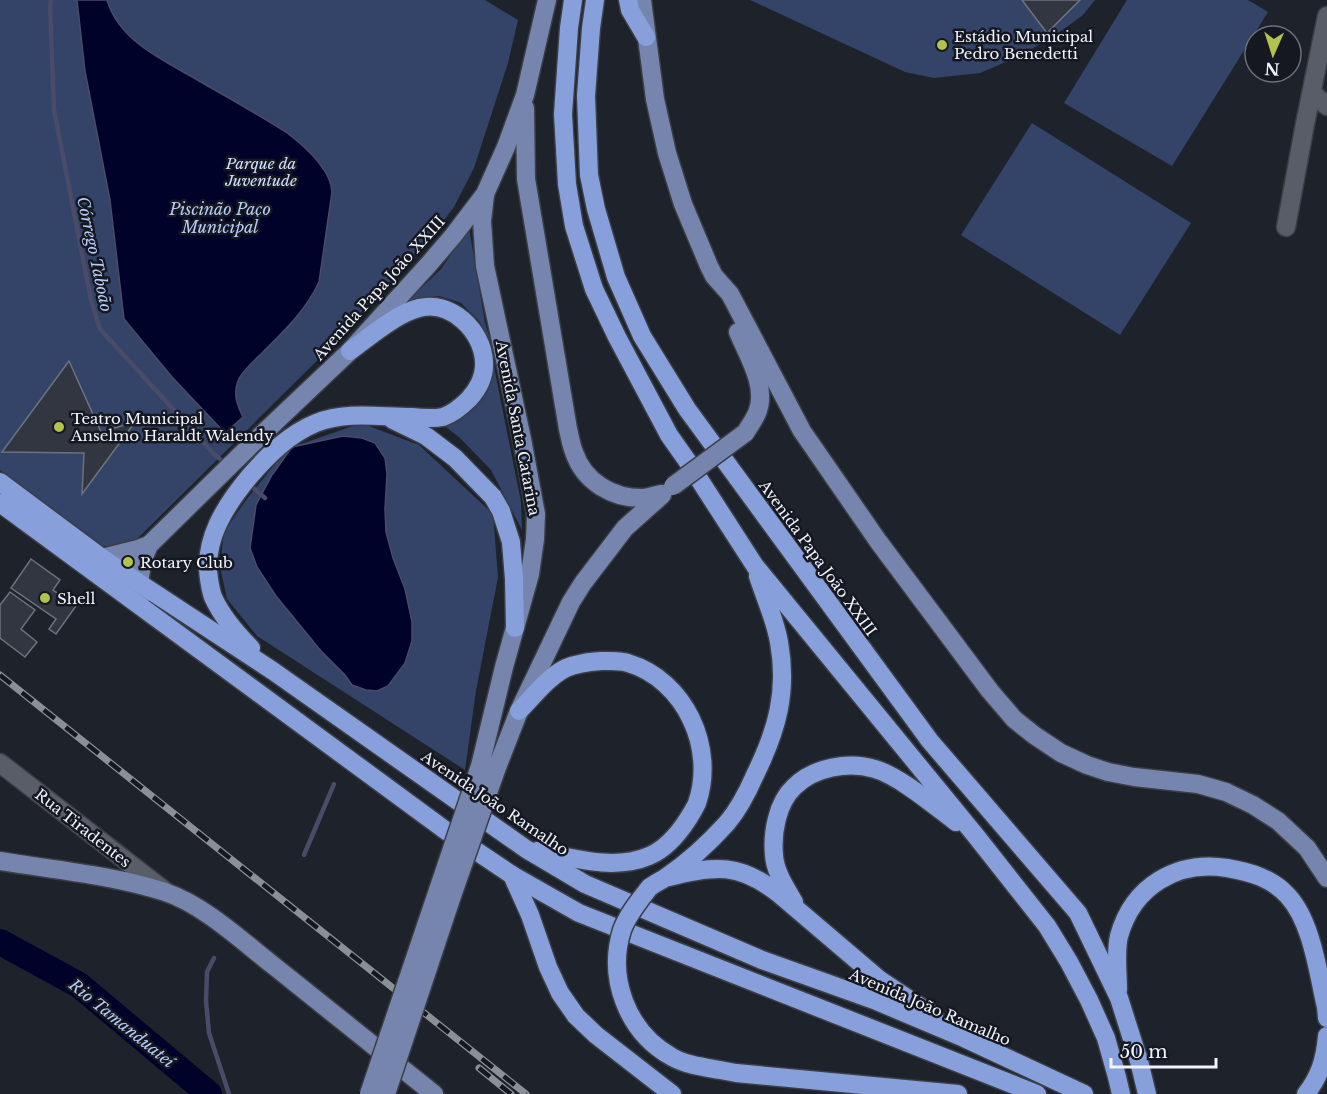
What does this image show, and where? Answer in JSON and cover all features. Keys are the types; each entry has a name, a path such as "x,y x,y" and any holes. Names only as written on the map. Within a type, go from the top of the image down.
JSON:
{"highway":[{"path":"573,0 568,28 563,114 567,184 574,226 587,268 594,289 617,337 669,435 755,566 1047,926 1070,962 1089,1000 1102,1029 1119,1085"},
{"name":"Avenida Papa João XXIII","path":"595,0 586,96 589,175 596,209 616,277 642,336 687,409 930,741 1078,913 1119,998 1146,1091"},
{"path":"628,0 630,10 646,37"},
{"path":"273,671 240,637 225,618 212,595 208,568 210,543 219,520 232,498 266,458 298,432 317,423 352,416 434,418 448,415 458,409 476,390 482,379 485,364 482,347 471,329 454,313 436,307 420,308 403,314 350,351"},
{"path":"386,417 426,436 455,458 493,496 501,511 511,542 515,628"},
{"name":"Avenida João Ramalho","path":"0,482 102,558 273,671 526,849 585,884 762,960 874,1000 964,1038 1084,1094"},
{"path":"0,503 445,830 512,875 579,913 1037,1094"},
{"path":"755,566 772,614 782,662 781,703 774,731 747,791 728,821 700,850 657,883 630,914 622,929 617,953 617,978 624,1002 635,1024 652,1043 672,1057 695,1066 748,1074 958,1094"},
{"path":"519,711 556,674 567,667 585,662 628,662 644,669 669,686 690,715 698,735 702,758 702,780 697,804 682,830 650,856 623,863 599,862 526,849"},
{"path":"799,911 781,877 774,857 775,826 779,810 793,787 828,767 853,765 876,769 898,780 976,836"},
{"path":"1119,998 1117,956 1119,936 1131,908 1148,887 1168,875 1197,867 1221,867 1246,871 1267,879 1287,895 1298,908 1309,934 1327,1018"},
{"path":"657,883 702,869 719,868 751,876 766,884 880,980 964,1038"},
{"path":"512,875 530,915 548,967 560,993 576,1016 596,1035 672,1094"},
{"path":"1306,1094 1316,1081 1323,1062 1327,1036"}],"main road":[{"name":"Avenida Papa João XXIII","path":"102,558 149,545 350,351 453,236 485,194 506,147 525,95 547,0"},
{"path":"369,1094 488,768 519,711 571,602 583,582 625,528 668,490 744,433 758,411 759,381 683,204 667,153 655,99 642,0"},
{"path":"525,95 526,179 562,401 574,454 582,470 608,491 645,498 668,490"},
{"name":"Avenida Santa Catarina","path":"485,194 482,221 484,266 536,514 533,559 515,628 488,768"},
{"path":"714,276 730,294 802,431 885,550 990,691 1014,719 1061,753 1108,772 1198,784 1226,792 1253,805 1278,821 1307,848 1327,878"},
{"name":"Avenida Papa João XXIII","path":"141,607 139,583 141,567 149,545"},
{"path":"386,1094 451,900 488,768"},
{"path":"0,861 121,880 166,892 185,901 204,912 434,1094"}],"street":[{"path":"1286,227 1327,16"},
{"path":"1312,93 1327,106"},
{"name":"Rua Tiradentes","path":"0,763 166,892"}],"green space":[{"name":"Parque da Juventude","path":"0,0 485,0 518,20 508,63 474,168 454,207 432,236 354,324 130,546 103,546 0,470"},
{"name":"Estádio Municipal Pedro Benedetti","path":"750,0 1095,0 1083,15 1020,56 980,73 934,78 905,72"},
{"path":"1127,0 1248,0 1268,12 1261,24 1243,24 1243,52 1172,166 1064,103"},
{"path":"1032,123 1191,223 1120,335 961,235"},
{"path":"469,228 485,323 492,346 495,372 521,502 522,530 491,470 460,438 441,423 490,361 485,332 479,321 461,303 439,296 405,301 441,269"},
{"path":"361,423 419,445 493,514 498,577 476,691 465,770 257,636 227,599 220,567 224,532 246,500 287,449"}],"water":[{"name":"Piscinão Paço Municipal","path":"77,0 107,0 123,29 148,51 286,132 315,158 330,183 332,192 319,282 308,302 294,319 240,377 236,395 243,417 225,433 172,377 124,319 110,200 85,71"},
{"path":"343,436 362,438 375,443 385,458 386,532 405,589 412,622 412,641 405,663 388,686 377,691 352,685 321,651 276,596 257,567 250,548 256,505 272,475 292,447"}],"building":[{"path":"1022,0 1080,0 1047,33"},
{"name":"Teatro Municipal Anselmo Haraldt Walendy","path":"69,361 101,432 135,422 82,494 84,453 2,452"},
{"name":"Shell","path":"31,559 60,580 53,590 76,606 56,634 49,629 56,619 11,588"},
{"path":"10,592 35,610 21,629 37,642 25,657 0,638 0,605"}],"waterway":[{"name":"Córrego Taboão","path":"51,0 54,110 91,300 100,329 214,454 226,464"},
{"name":"Córrego Taboão","path":"249,484 265,498"},
{"name":"Córrego Taboão","path":"304,855 334,784"},
{"name":"Rio Tamanduateí","path":"0,942 79,985 209,1094"},
{"path":"214,958 207,972 206,1001 209,1033 229,1094"}],"railway":[{"path":"0,675 526,1094"},
{"path":"479,1068 511,1094"}],"place":[{"name":"Estádio Municipal Pedro Benedetti","path":"942,45"},
{"name":"Teatro Municipal Anselmo Haraldt Walendy","path":"59,427"},
{"name":"Rotary Club","path":"128,562"},
{"name":"Shell","path":"45,598"}]}
